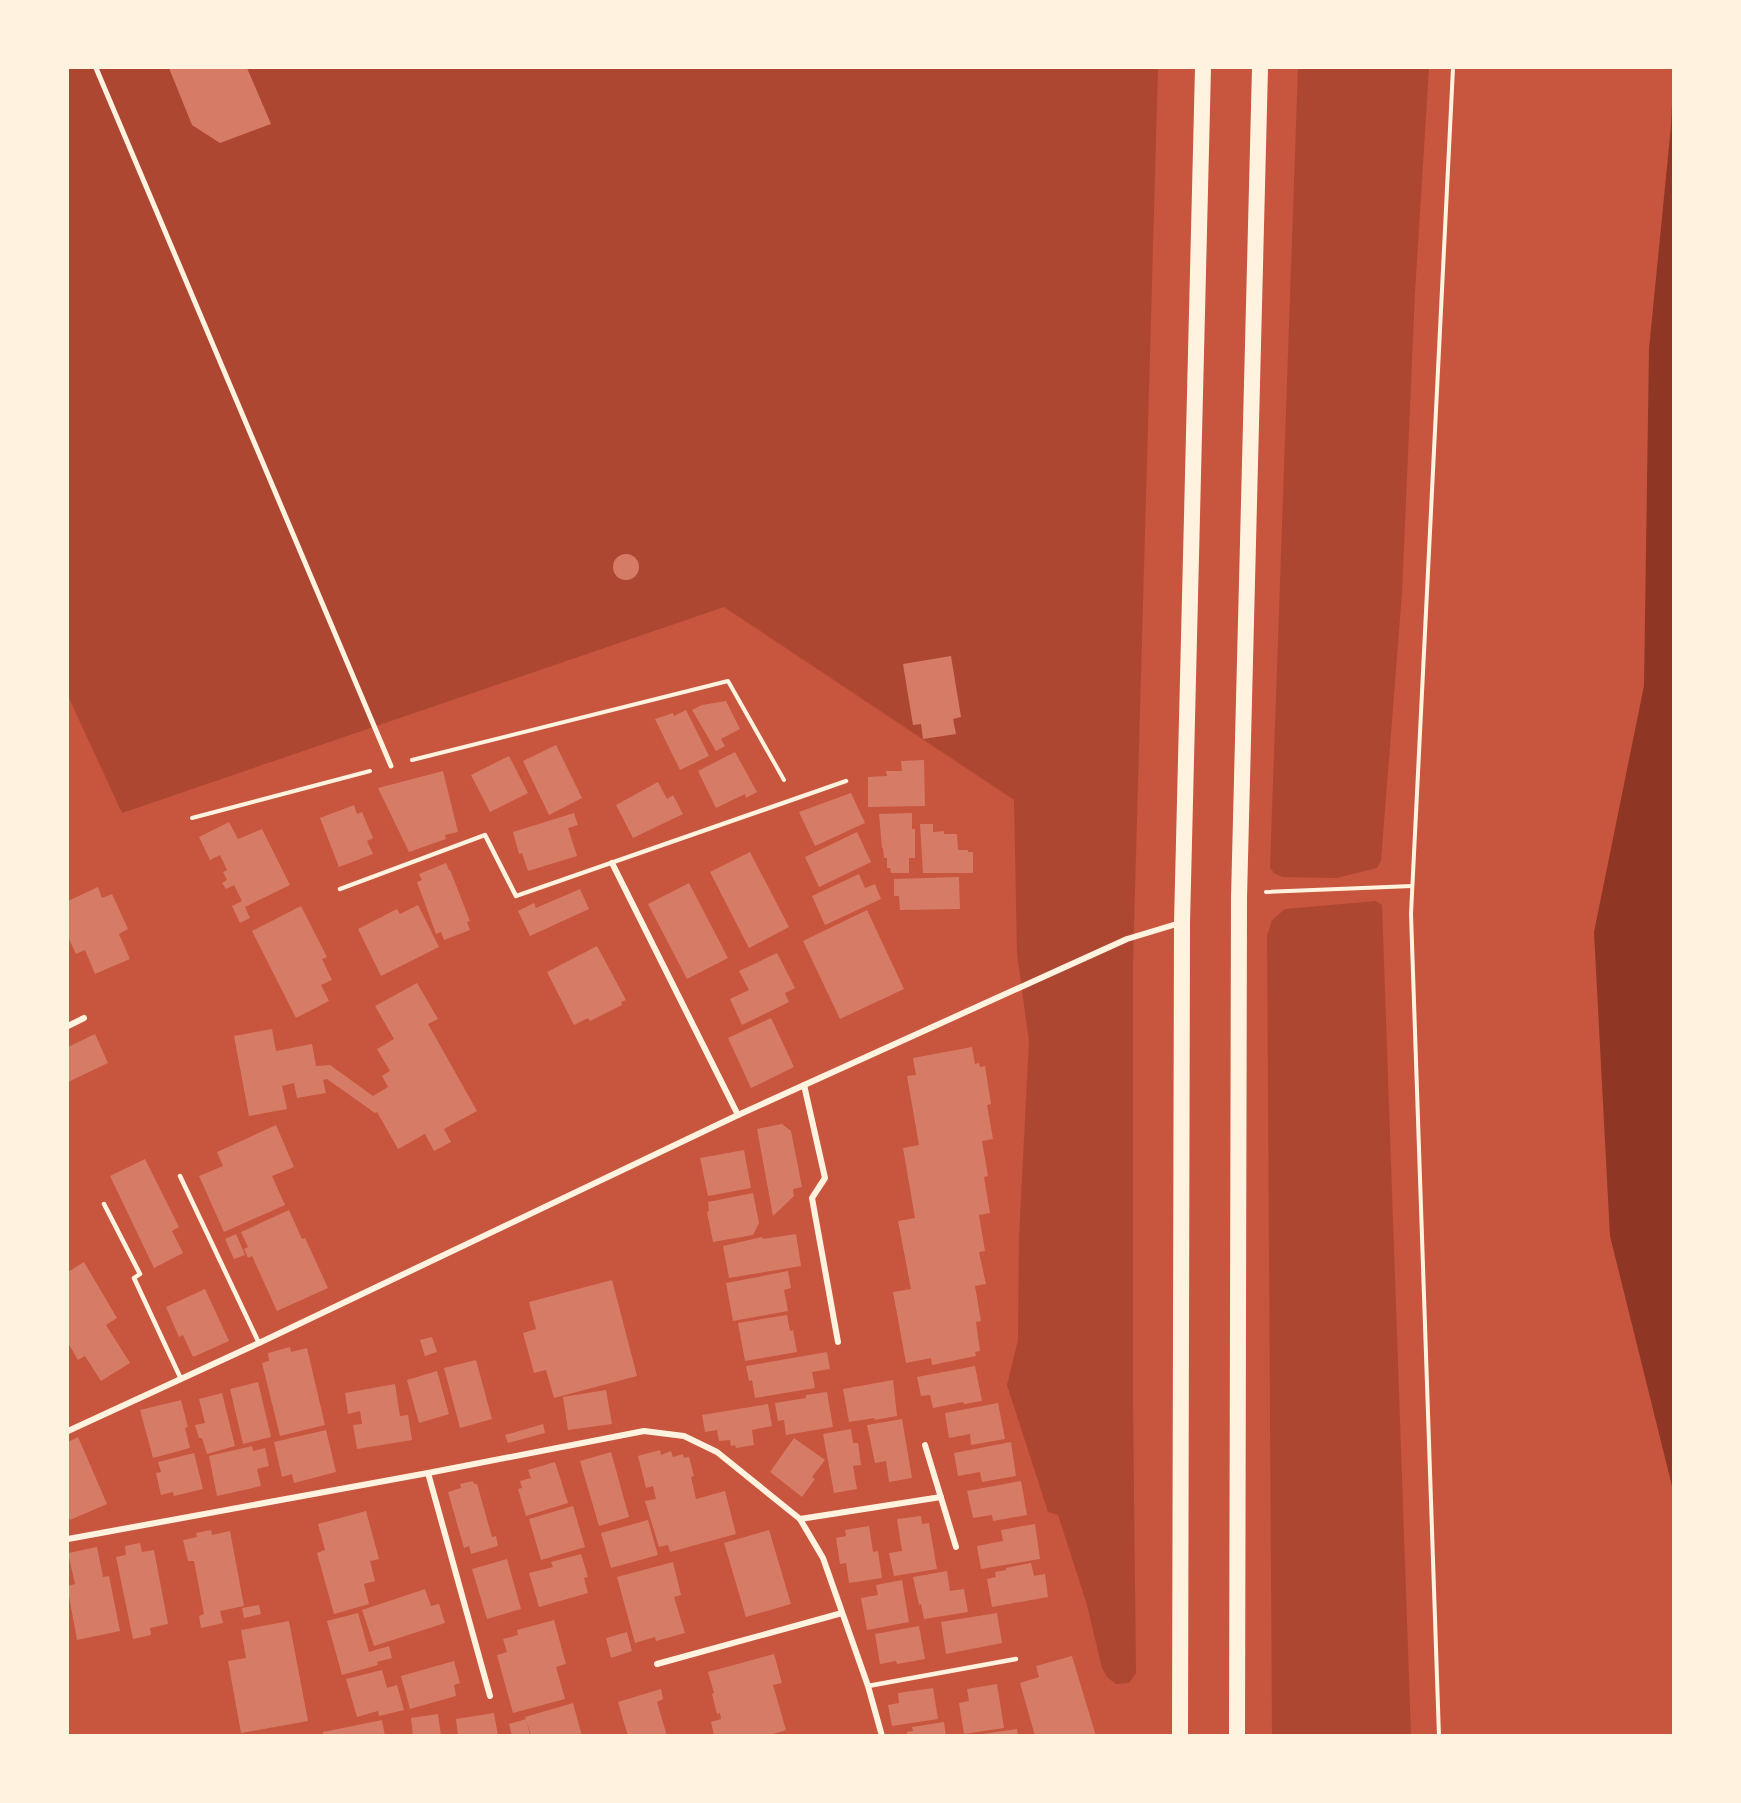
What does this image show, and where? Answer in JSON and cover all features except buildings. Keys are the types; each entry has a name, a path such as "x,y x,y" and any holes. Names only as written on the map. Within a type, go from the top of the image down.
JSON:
{"highway":[{"path":"1180,1736 1182,923 1203,68"},
{"path":"1238,1736 1239,898 1260,68"}],"street":[{"path":"96,68 391,766"},
{"path":"612,863 738,1115"},
{"path":"68,1431 259,1343 738,1115 1127,939 1182,923"},
{"path":"68,1026 84,1018"},
{"path":"804,1085 825,1178 812,1198 838,1341"},
{"path":"68,1539 644,1431 684,1436 717,1452 800,1519 823,1558 868,1686 882,1736"},
{"path":"926,1445 956,1547"},
{"path":"428,1473 490,1696"},
{"path":"800,1519 941,1497"},
{"path":"657,1664 843,1613"}],"lane":[{"path":"340,889 485,835 516,896 846,781"},
{"path":"180,1176 259,1343"},
{"path":"104,1204 140,1274 134,1278 182,1379"},
{"path":"868,1686 1016,1659"}],"path":[{"path":"1439,1736 1411,914 1453,68"},
{"path":"192,818 728,681 795,799"},
{"path":"1265,892 1412,886"}],"shaded area":[{"path":"68,68 1158,68 1133,962 1133,1406 1136,1673 1129,1683 1116,1684 1108,1678 1102,1668 1087,1605 1058,1515 1048,1512 1007,1385 1018,1340 1019,1237 1029,1041 1017,954 1014,800 724,607 122,813 68,696"},
{"path":"1298,68 1429,68 1415,292 1402,593 1381,861 1377,868 1337,878 1282,877 1270,868"},
{"path":"1673,78 1673,1490 1610,1236 1594,932 1644,686 1649,349 1671,126"},
{"path":"1376,901 1382,905 1411,1735 1272,1735 1267,936 1272,920 1285,909"}]}
